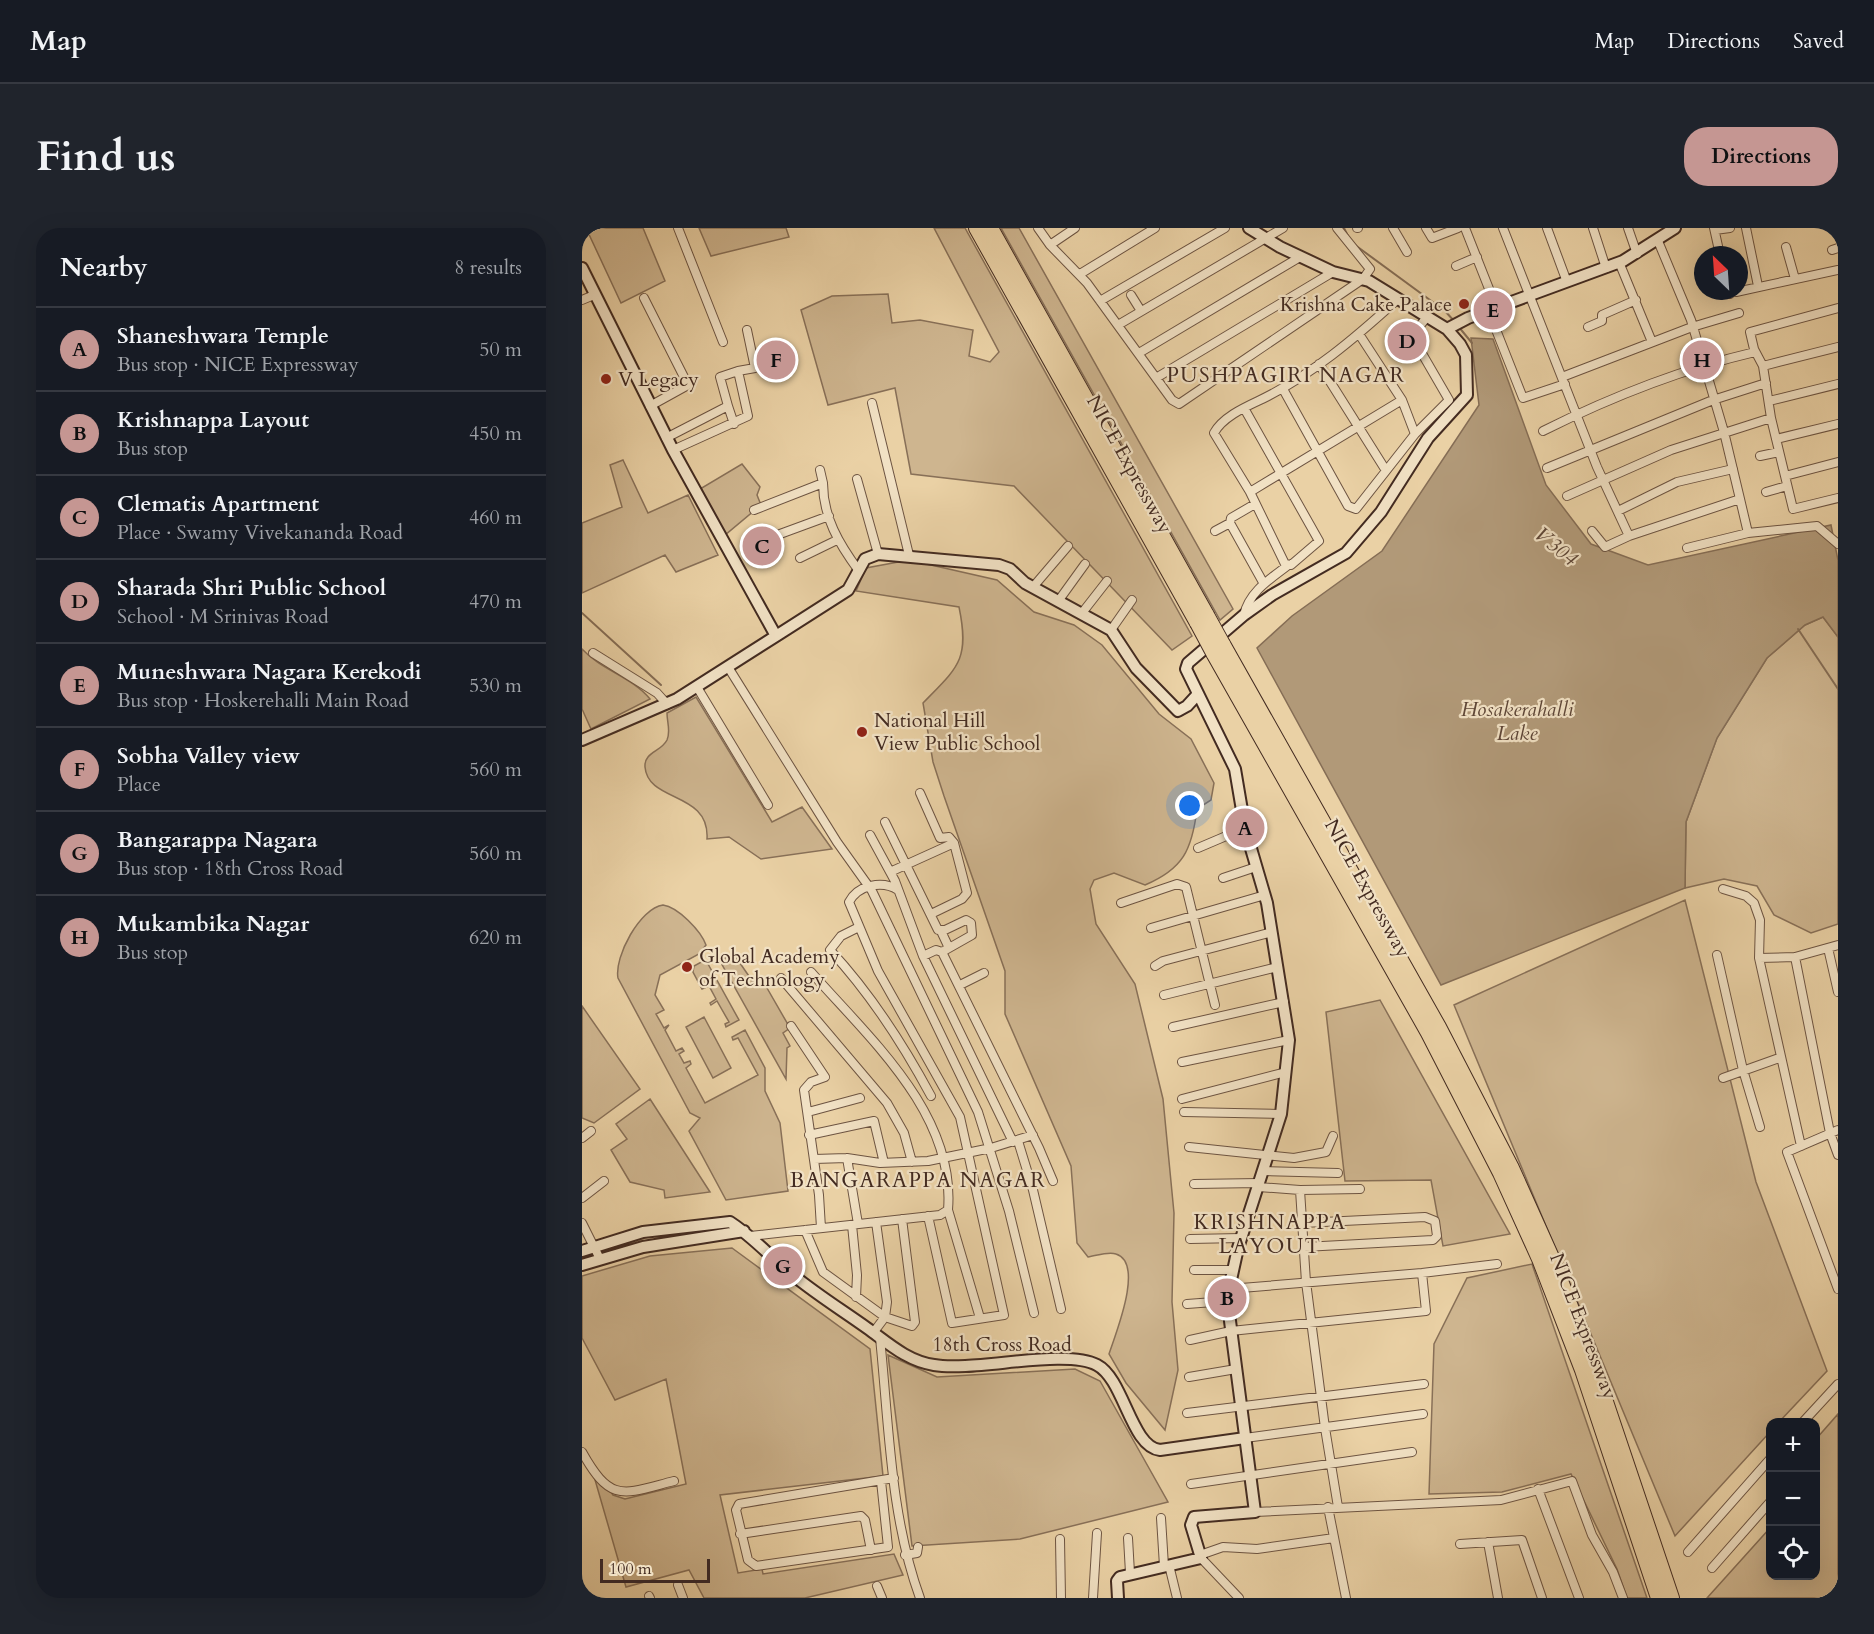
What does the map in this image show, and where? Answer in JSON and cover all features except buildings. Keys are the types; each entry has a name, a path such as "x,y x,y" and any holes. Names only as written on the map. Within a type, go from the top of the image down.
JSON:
{"highway":[{"name":"NICE Expressway","path":"976,228 1202,619"},
{"name":"NICE Expressway","path":"991,228 1428,1033 1500,1173 1539,1259 1582,1370 1658,1598"},
{"name":"NICE Expressway","path":"1218,649 1439,1027 1512,1168 1551,1255 1594,1366 1672,1598"}],"street":[{"path":"678,228 723,342"},
{"path":"1038,228 1050,245 1080,274 1172,400 1179,404 1363,279 1370,269 1337,228"},
{"path":"1050,245 1075,228"},
{"path":"1080,274 1155,228"},
{"path":"1100,301 1225,228"},
{"path":"1249,228 1265,239 1333,272 1363,279 1427,317 1450,327 1466,355 1467,395 1428,438 1381,512 1346,553 1272,595 1244,615 1188,663 1186,669 1235,769 1245,828 1265,895 1289,1040 1281,1114 1242,1238 1227,1301 1254,1512"},
{"path":"1118,325 1283,228"},
{"path":"1393,228 1407,252"},
{"path":"1426,228 1432,238 1458,228"},
{"path":"1465,228 1477,257 1523,398 1652,342 1739,313"},
{"path":"1503,228 1590,450 1629,536"},
{"path":"1547,228 1567,282"},
{"path":"1593,228 1606,268"},
{"path":"1628,228 1637,254"},
{"path":"1718,246 1715,229 1730,228"},
{"path":"1746,228 1758,286"},
{"path":"1450,327 1468,318 1606,268 1637,254 1666,233 1713,399 1725,432 1748,533"},
{"path":"1786,247 1795,279"},
{"path":"1139,353 1300,257"},
{"path":"1456,266 1477,257"},
{"path":"1619,262 1652,342"},
{"path":"582,268 666,438 776,636"},
{"path":"1748,288 1838,270"},
{"path":"1156,378 1333,272"},
{"path":"582,300 594,295"},
{"path":"1131,295 1142,310"},
{"path":"644,298 688,385 650,406"},
{"path":"1287,566 1250,492 1214,433 1217,426 1244,408 1283,389 1319,364 1359,334 1398,299"},
{"path":"1588,327 1602,321 1602,315 1636,300"},
{"path":"1838,308 1750,332 1755,352 1763,366 1771,418 1793,509 1838,498"},
{"path":"1283,389 1316,453 1352,510 1356,509 1385,469 1415,434 1449,400 1413,338 1414,333 1427,317"},
{"path":"734,424 720,377 754,368 747,330"},
{"path":"1359,334 1402,400 1415,434"},
{"path":"1763,366 1838,347"},
{"path":"1544,431 1577,414 1704,364 1755,352"},
{"path":"1319,364 1385,469"},
{"path":"673,450 745,419 749,413 738,371"},
{"path":"1547,468 1713,399 1766,383"},
{"path":"1769,401 1838,384"},
{"path":"1250,492 1282,475 1402,400"},
{"path":"872,403 909,555"},
{"path":"666,438 728,406"},
{"path":"1244,408 1319,541 1264,584 1247,602 1244,615"},
{"path":"1567,496 1671,450 1771,418"},
{"path":"1776,439 1838,424"},
{"path":"689,427 695,440"},
{"path":"1760,456 1779,452"},
{"path":"1785,476 1838,462"},
{"path":"1618,511 1677,482 1733,469"},
{"path":"820,470 829,516 837,540 859,571"},
{"path":"857,479 878,554"},
{"path":"754,510 824,483"},
{"path":"1766,492 1787,486"},
{"path":"1592,531 1605,547 1629,536 1740,500"},
{"path":"1215,531 1230,522 1231,518 1255,504"},
{"path":"780,534 829,516"},
{"path":"1230,522 1264,584"},
{"path":"1687,548 1748,533 1817,526 1838,544"},
{"path":"800,558 837,540"},
{"path":"1033,587 1068,546"},
{"path":"582,740 667,704 697,687 848,590 865,559 878,554 909,555 999,565 1010,569 1033,587 1111,630 1136,668 1178,711 1187,706 1198,694"},
{"path":"1059,600 1084,564"},
{"path":"1082,613 1107,581"},
{"path":"1111,630 1132,600"},
{"path":"593,653 657,693 667,704"},
{"path":"728,667 837,842 868,886 978,1112 991,1148 1034,1313"},
{"path":"697,687 768,805"},
{"path":"920,793 940,838 949,837 954,843 967,893 962,899 931,915"},
{"path":"885,822 941,931 945,950 960,985 1053,1181"},
{"path":"1198,848 1245,828"},
{"path":"870,835 898,890 923,956 1015,1141 1033,1190 1061,1310"},
{"path":"890,872 954,843"},
{"path":"1223,878 1256,867"},
{"path":"898,890 889,884 868,886 849,902 878,971 953,1101 969,1153 1004,1315 952,1323 928,1216"},
{"path":"1121,903 1180,884 1186,887 1215,1005"},
{"path":"1723,889 1746,896 1754,903 1760,920 1759,958 1779,1058 1801,1146"},
{"path":"1151,928 1265,895"},
{"path":"923,956 936,950 945,950 972,935 971,923 966,920 941,931"},
{"path":"860,927 839,938 830,950 849,971 905,1049 931,1096"},
{"path":"1155,966 1163,961 1272,932"},
{"path":"1759,958 1795,957 1838,945"},
{"path":"1828,948 1838,992"},
{"path":"1717,955 1743,1070 1760,1127"},
{"path":"1795,957 1838,1155"},
{"path":"1164,995 1278,968"},
{"path":"811,972 911,1090 937,1138 948,1210 980,1318"},
{"path":"960,985 984,974"},
{"path":"782,978 887,1103 904,1133 912,1162"},
{"path":"1173,1027 1284,1002"},
{"path":"791,1026 825,1077 806,1085 804,1090 821,1228"},
{"path":"1182,1062 1289,1040"},
{"path":"1723,1078 1779,1058"},
{"path":"1182,1099 1286,1072"},
{"path":"808,1112 860,1098"},
{"path":"1184,1112 1281,1114"},
{"path":"810,1135 874,1121 884,1163"},
{"path":"582,1138 591,1131"},
{"path":"1834,1131 1787,1152 1838,1289"},
{"path":"814,1159 847,1158 884,1163 912,1162 969,1153 1033,1135"},
{"path":"1189,1147 1269,1153 1294,1158 1323,1153 1333,1136"},
{"path":"847,1158 855,1224 856,1298"},
{"path":"1263,1171 1338,1173"},
{"path":"582,1198 604,1180"},
{"path":"1194,1184 1258,1185 1300,1190 1360,1189"},
{"path":"1300,1190 1306,1282 1324,1428 1332,1462 1338,1506"},
{"path":"582,1265 680,1239 805,1230 940,1215 948,1210"},
{"path":"1303,1223 1425,1217 1435,1221 1437,1236 1433,1239 1304,1247"},
{"path":"805,1230 823,1272 885,1317 912,1326 915,1322 902,1219"},
{"name":"18th Cross Road","path":"582,1251 643,1232 730,1222 783,1266 908,1357 934,1365 1073,1360 1098,1365 1113,1384 1139,1432 1151,1448 1160,1450 1245,1438"},
{"path":"876,1222 886,1290 885,1317 877,1336 905,1555 915,1578 920,1598"},
{"path":"582,1223 600,1259"},
{"path":"1190,1239 1242,1238"},
{"path":"1229,1289 1422,1273 1497,1264"},
{"path":"1194,1270 1233,1270"},
{"path":"1190,1340 1231,1331 1426,1311 1422,1273"},
{"path":"1187,1304 1227,1301"},
{"path":"1189,1377 1236,1369"},
{"path":"1187,1413 1424,1384"},
{"path":"1807,1418 1838,1384"},
{"path":"1245,1438 1423,1414"},
{"path":"582,1452 600,1481 620,1491 631,1492 674,1481"},
{"path":"1191,1484 1412,1452"},
{"path":"1688,1552 1766,1464"},
{"path":"881,1483 890,1545 886,1548 756,1566 748,1560 736,1510 739,1504 881,1483 895,1481"},
{"path":"1239,1598 1201,1557 1191,1525 1194,1517 1338,1506 1501,1500 1572,1481 1592,1535 1613,1572 1623,1598"},
{"path":"1538,1489 1579,1598"},
{"path":"1328,1507 1346,1598"},
{"path":"1712,1568 1766,1507"},
{"path":"740,1534 861,1516 865,1520 871,1550"},
{"path":"1161,1518 1166,1566 1177,1598"},
{"path":"1093,1598 1097,1533"},
{"path":"1128,1538 1130,1574"},
{"path":"1118,1598 1117,1581 1130,1574 1201,1557 1223,1547 1257,1549 1334,1538"},
{"path":"1059,1539 1061,1598"},
{"path":"1460,1544 1522,1540 1542,1598"},
{"path":"1488,1542 1498,1598"},
{"path":"905,1555 917,1553 918,1547"},
{"path":"678,1585 683,1598"},
{"path":"877,1586 882,1598"}],"shaded area":[{"path":"586,228 643,228 665,281 621,303"},
{"path":"699,228 786,228 789,237 711,256"},
{"path":"934,228 965,228 1192,636 1172,650 1014,486 911,474 895,388 828,405 801,310 832,296 888,294 892,323 920,320 973,330 969,356 990,362 999,352"},
{"path":"1001,228 1019,228 1233,609 1220,620"},
{"path":"623,460 648,513 688,495 718,555 676,572 665,555 582,593 582,523 622,507 610,465"},
{"path":"742,464 760,487 757,495 761,505 725,535 700,489"},
{"path":"909,560 997,580 1034,612 1074,625 1102,645 1159,714 1191,739 1214,783 1211,800 1197,809 1192,836 1177,865 1158,879 1145,885 1114,873 1094,880 1090,889 1096,924 1135,984 1163,1099 1174,1213 1172,1302 1178,1370 1165,1430 1126,1383 1109,1354 1126,1300 1128,1271 1124,1260 1116,1254 1106,1253 1088,1257 1077,1243 1071,1166 1005,1014 1005,971 933,762 923,703 953,671 962,651 963,639 959,607 856,591 866,568"},
{"path":"1823,617 1838,637 1838,924 1811,933 1774,915 1757,886 1724,879 1685,888 1686,822 1717,738 1767,658 1805,625"},
{"path":"582,649 598,663 643,691 650,699 591,729 582,709"},
{"path":"696,697 772,822 802,807 832,849 761,859 729,837 707,839 705,824 699,813 656,787 649,778 645,762 667,740 669,730 667,713"},
{"path":"1685,900 1756,1182 1827,1371 1783,1418 1766,1418 1766,1436 1675,1536 1454,1005"},
{"path":"663,905 675,910 688,920 706,945 699,954 660,975 655,995 664,1010 656,1014 664,1028 669,1025 665,1030 676,1051 682,1048 684,1051 679,1054 684,1063 690,1061 691,1064 686,1068 705,1103 758,1075 738,1038 733,1040 732,1037 745,1030 765,1068 765,1091 780,1123 788,1191 726,1200 689,1131 700,1118 690,1113 618,978 620,958 630,935 646,915 654,908"},
{"path":"733,953 753,982 767,976 773,983 767,988 790,1028 783,1033 790,1046 787,1048 786,1079 720,961"},
{"path":"703,961 708,964 739,1020 726,1027 725,1024 729,1022 717,1001 711,1005 710,1003 716,999 709,986 702,989 693,972 694,966"},
{"path":"1380,1000 1510,1234 1443,1246 1431,1180 1345,1181 1326,1012"},
{"path":"582,1006 640,1089 594,1123 582,1118"},
{"path":"704,1017 731,1068 713,1078 686,1027"},
{"path":"650,1099 710,1192 665,1198 664,1190 630,1182 611,1150 627,1139 616,1124"},
{"path":"732,1248 870,1349 883,1476 720,1495 738,1573 762,1569 763,1574 894,1554 903,1575 805,1598 704,1598 689,1570 626,1587 589,1459 613,1495 625,1499 686,1484 666,1379 615,1400 582,1338 582,1276 650,1256"},
{"path":"1532,1264 1647,1598 1627,1598 1617,1569 1571,1474 1502,1492 1429,1494 1434,1344 1467,1278"},
{"path":"888,1355 937,1377 1075,1369 1100,1381 1168,1502 1020,1539 912,1546"},
{"path":"1838,1414 1838,1598 1707,1598 1766,1532 1766,1580 1820,1580 1820,1434"}],"water":[{"name":"Hosakerahalli Lake","path":"1471,338 1493,339 1546,485 1591,544 1648,565 1831,525 1838,560 1838,637 1823,617 1805,625 1767,658 1717,738 1686,822 1685,888 1441,985 1257,648 1292,616 1382,551 1479,405"}],"waterway":[{"name":"V304","path":"1344,228 1348,236"},
{"name":"V304","path":"1355,245 1445,311 1455,322"},
{"name":"V304","path":"1458,326 1472,343"},
{"path":"582,613 661,685"},
{"name":"V304","path":"1798,629 1838,689"}],"place":[{"name":"Krishna Cake Palace","path":"1464,304"},
{"name":"Muneshwara Nagara Kerekodi","path":"1493,310"},
{"name":"Sharada Shri Public School","path":"1407,341"},
{"name":"Sobha Valley view","path":"776,360"},
{"name":"Mukambika Nagar","path":"1702,360"},
{"name":"V Legacy","path":"606,379"},
{"name":"Clematis Apartment","path":"762,546"},
{"name":"National Hill View Public School","path":"862,732"},
{"name":"Shaneshwara Temple","path":"1245,828"},
{"name":"Global Academy of Technology","path":"687,967"},
{"name":"Bangarappa Nagara","path":"783,1266"},
{"name":"Krishnappa Layout","path":"1227,1298"}],"district":[{"name":"PUSHPAGIRI NAGAR","path":"1286,375"},
{"name":"BANGARAPPA NAGAR","path":"918,1180"},
{"name":"KRISHNAPPA LAYOUT","path":"1270,1234"}]}
